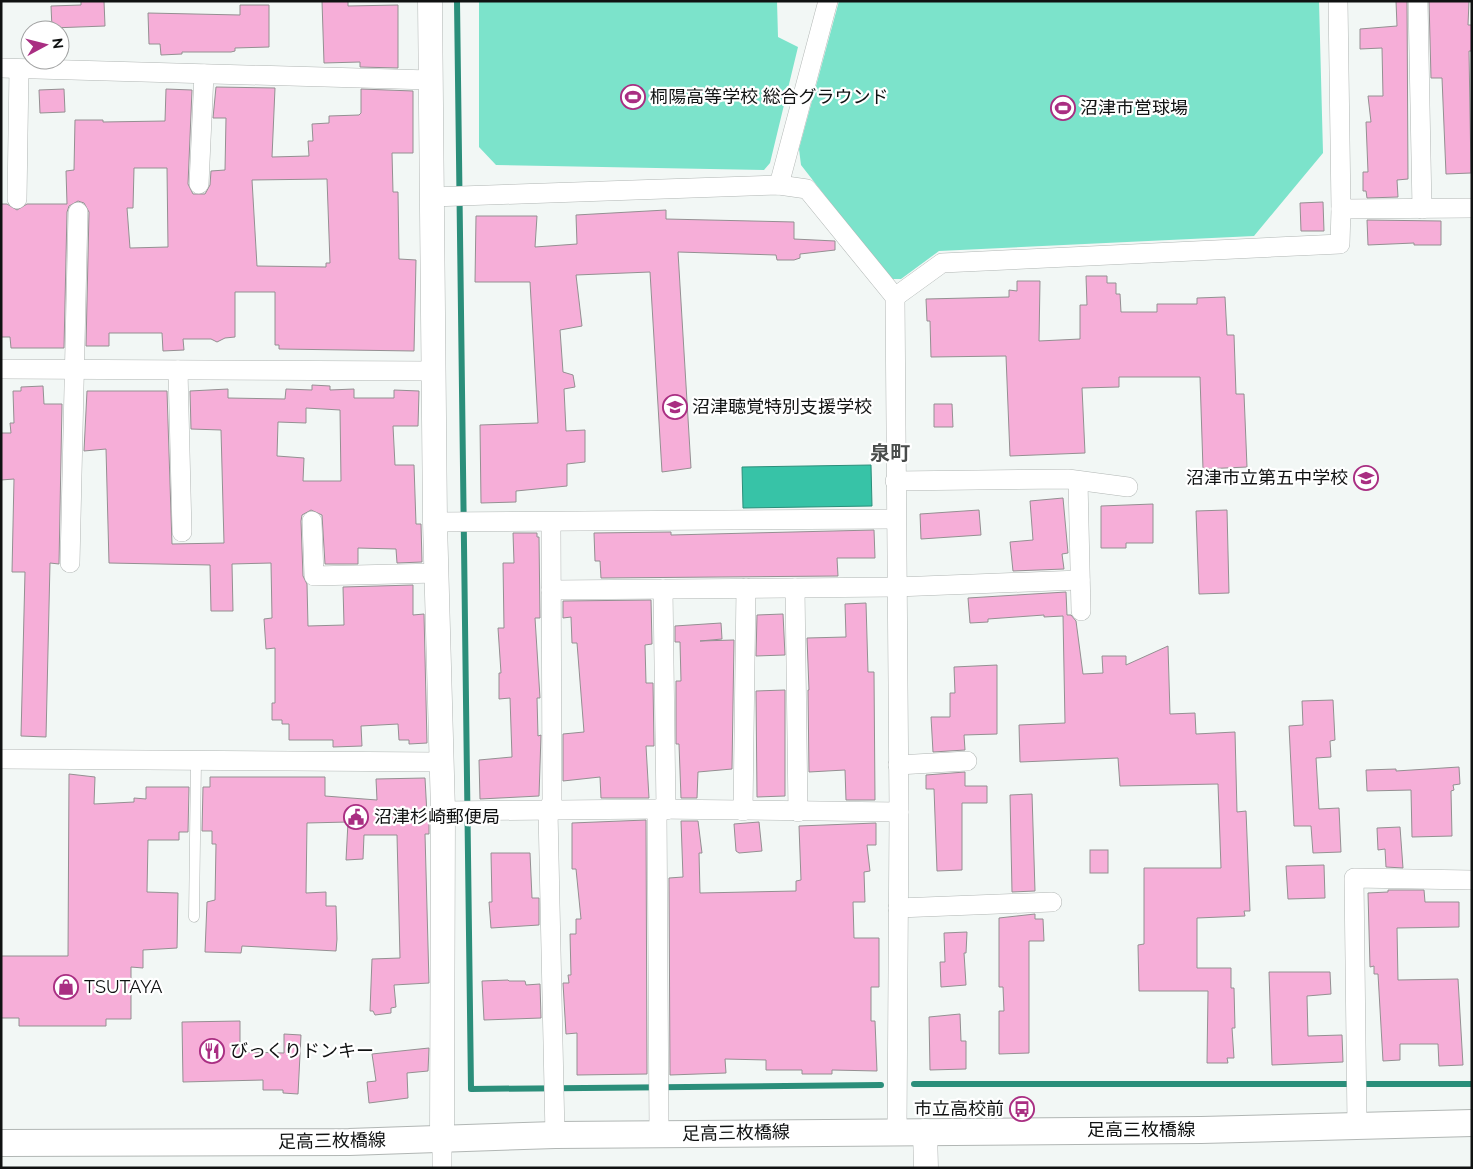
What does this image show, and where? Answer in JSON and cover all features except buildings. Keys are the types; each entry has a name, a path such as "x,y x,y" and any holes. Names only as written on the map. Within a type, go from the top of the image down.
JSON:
{"main road":[{"name":"足高三枚橋線","path":"1,1143 340,1142 555,1135 1201,1130 1472,1123"}],"street":[{"path":"430,1 435,522 440,762 443,811 442,1168"},
{"path":"779,185 828,1"},
{"path":"895,297 942,262 1340,244 1342,209 1338,1"},
{"path":"1418,1 1422,209"},
{"path":"17,199 10,69 430,80"},
{"path":"199,184 204,74"},
{"path":"432,196 779,185 807,189 895,297 895,519 899,812 897,1132"},
{"path":"1342,209 1472,208"},
{"path":"70,563 76,370 78,212"},
{"path":"1,369 434,371"},
{"path":"178,370 182,532"},
{"path":"895,481 1078,481 1128,487"},
{"path":"1078,481 1081,611"},
{"path":"435,522 895,519"},
{"path":"312,521 314,576 436,573"},
{"path":"551,522 552,801 548,811 555,1135"},
{"path":"551,590 896,587 1080,580"},
{"path":"743,811 746,588"},
{"path":"795,588 798,812"},
{"path":"659,1134 663,589"},
{"path":"1,759 440,762"},
{"path":"898,765 967,761"},
{"path":"443,811 661,809 899,812"},
{"path":"1357,1125 1354,878 1472,880"},
{"path":"898,908 1052,902"},
{"path":"925,1131 926,1168"}],"lane":[{"path":"194,917 196,760"}],"shaded area":[{"name":"桐陽高等学校 総合グラウンド","path":"479,1 777,1 778,37 798,47 770,163 764,170 496,165 479,147"},
{"name":"沼津市営球場","path":"839,1 1319,1 1323,153 1254,236 939,251 901,279 890,279 801,165 799,149"},
{"path":"871,465 872,506 743,508 742,467"}],"waterway":[{"path":"457,1 471,1089 881,1085"},
{"path":"914,1084 1348,1084"},
{"path":"1365,1084 1472,1084"}],"place":[{"name":"桐陽高等学校 総合グラウンド","path":"633,97"},
{"name":"沼津市営球場","path":"1063,108"},
{"name":"沼津聴覚特別支援学校","path":"675,407"},
{"name":"沼津市立第五中学校","path":"1366,478"},
{"name":"沼津杉崎郵便局","path":"356,817"},
{"name":"TSUTAYA","path":"66,987"},
{"name":"びっくりドンキー","path":"212,1051"},
{"name":"市立高校前","path":"1022,1109"}],"district":[{"name":"泉町","path":"890,453"}]}
